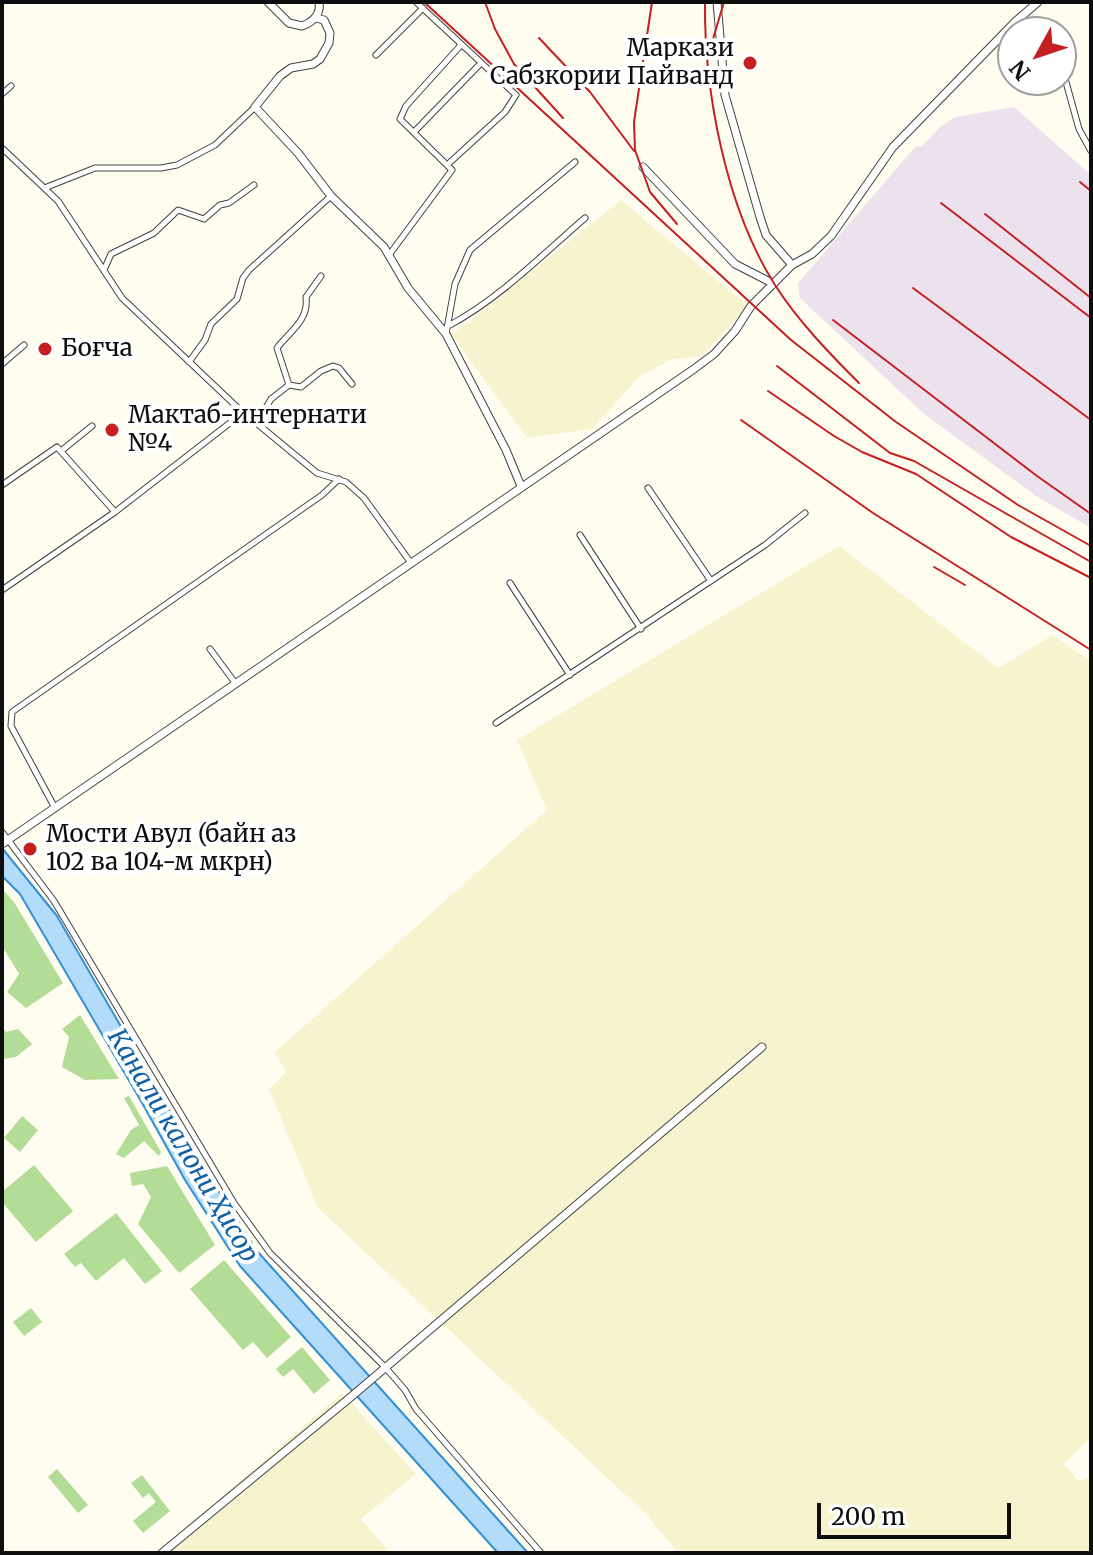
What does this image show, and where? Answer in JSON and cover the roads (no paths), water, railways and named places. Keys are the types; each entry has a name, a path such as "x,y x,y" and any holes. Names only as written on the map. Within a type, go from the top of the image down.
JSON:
{"street":[{"path":"268,2 280,17 302,26 316,18 319,2"},
{"path":"416,2 516,95 505,112 447,165"},
{"path":"717,2 725,95 766,235 792,265"},
{"path":"1022,16 1038,2"},
{"path":"376,55 423,8"},
{"path":"47,187 95,168 161,168 177,165 215,145 255,107 280,76 291,68 313,64 324,54 330,33 324,20 316,18"},
{"path":"5,842 714,354 735,331 751,306 792,265 812,254 831,236 893,147 997,40"},
{"path":"389,255 452,170 400,119 406,106 461,45"},
{"path":"414,132 481,63"},
{"path":"2,94 11,86"},
{"path":"1070,96 1079,129 1091,151"},
{"path":"255,107 298,153 331,196 389,255 408,288 448,330 521,486"},
{"path":"2,148 47,187 122,298 244,412 317,473 339,479 364,498 411,563"},
{"path":"448,330 455,284 470,250 575,162"},
{"path":"643,167 735,264 774,284"},
{"path":"104,271 111,254 154,233 178,210 204,219 220,205 229,203 254,185"},
{"path":"189,362 205,340 211,324 237,299 243,278 249,270 331,196"},
{"path":"448,330 505,287 585,218"},
{"path":"289,385 277,348 293,333 307,305 306,297 321,276"},
{"path":"2,364 24,345"},
{"path":"257,423 271,399 289,385 301,387 321,371 333,366 339,368 352,384"},
{"path":"2,590 115,512 244,412"},
{"path":"61,451 92,426"},
{"path":"2,485 57,447 115,512"},
{"path":"56,808 11,726 12,712 322,495 339,479"},
{"path":"648,488 711,581"},
{"path":"496,723 765,545 805,513"},
{"path":"580,535 641,629"},
{"path":"510,583 570,675"},
{"path":"210,649 236,684"},
{"path":"2,832 5,842 54,901 243,1216 270,1253 382,1370 541,1553"},
{"path":"162,1553 352,1396 762,1047"}],"water":[{"name":"Канали калони Ҳисор","path":"2,848 57,916 194,1153 257,1251 528,1553 498,1553 240,1266 185,1180 20,894 2,876"}],"railway":[{"path":"424,2 791,340 896,422 1018,505 1091,546"},
{"path":"485,2 514,64 563,118"},
{"path":"652,2 634,122 635,150 650,192 677,224"},
{"path":"705,2 714,111 721,148 743,221 784,298 814,336 859,383"},
{"path":"713,39 724,2"},
{"path":"539,38 590,92 634,151"},
{"path":"1080,182 1091,191"},
{"path":"941,203 1091,318"},
{"path":"985,214 1091,298"},
{"path":"913,288 1091,420"},
{"path":"833,320 1091,514"},
{"path":"777,366 890,453 914,461 1091,562"},
{"path":"768,391 834,436 862,452 916,474 1011,537 1091,578"},
{"path":"741,420 873,513 1091,650"},
{"path":"934,567 965,585"}],"place":[{"name":"Маркази Сабзкории Пайванд","path":"750,63"},
{"name":"Боғча","path":"45,349"},
{"name":"Мактаб-интернати №4","path":"112,430"},
{"name":"Мости Авул (байн аз 102 ва 104-м мкрн)","path":"30,849"}]}
